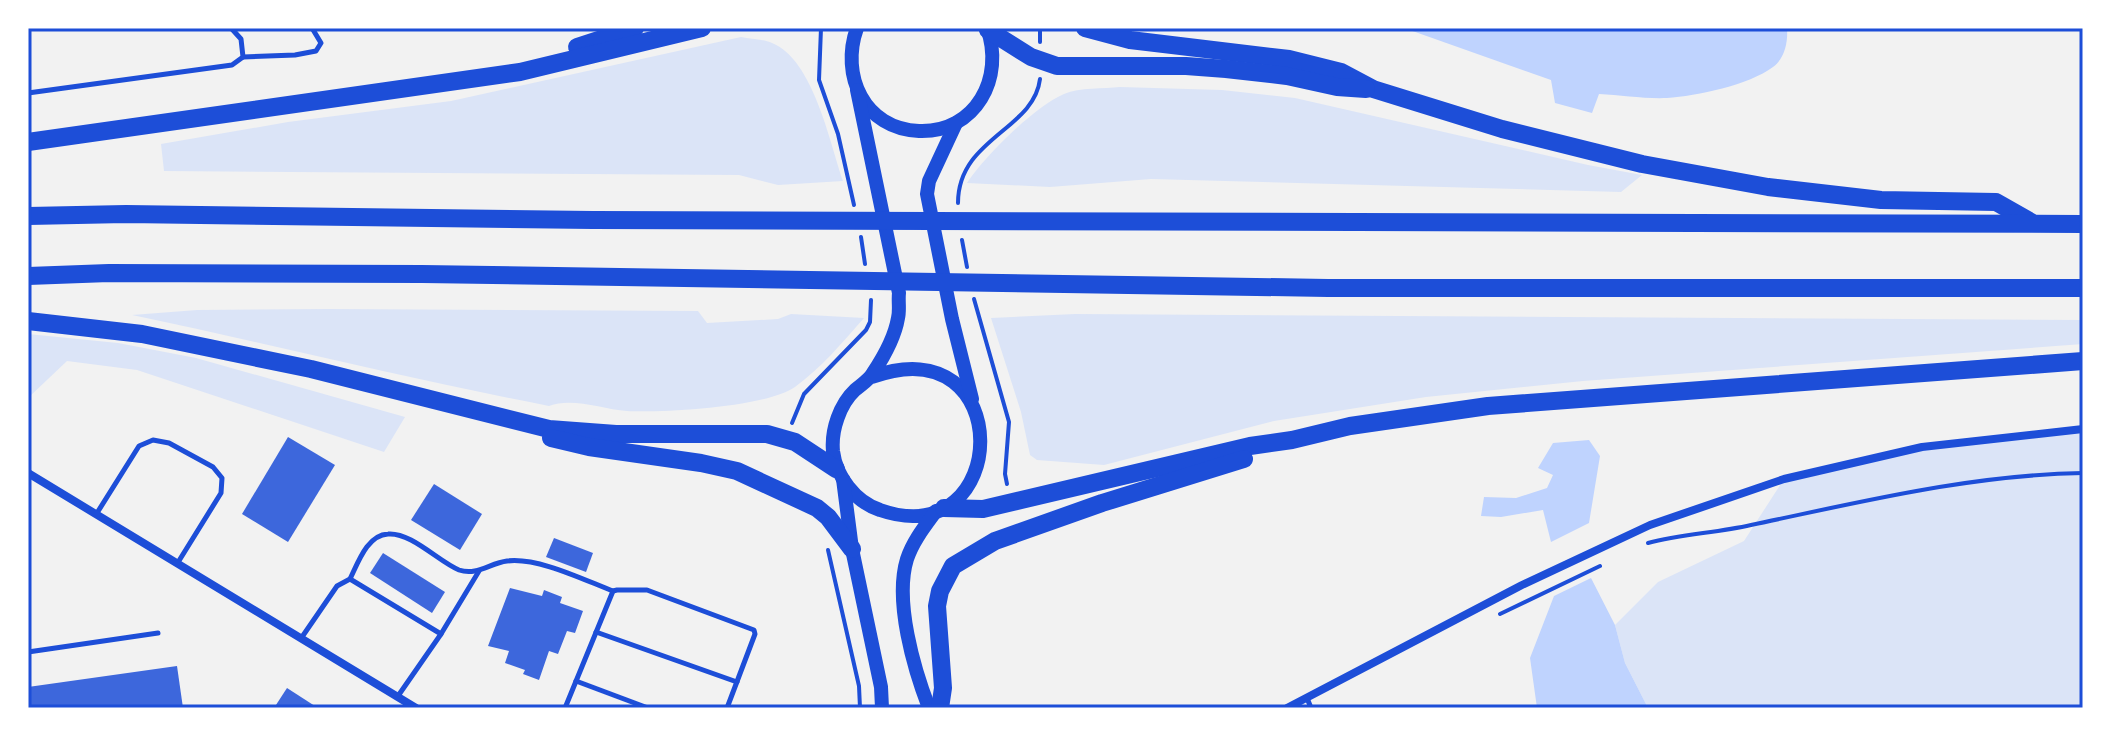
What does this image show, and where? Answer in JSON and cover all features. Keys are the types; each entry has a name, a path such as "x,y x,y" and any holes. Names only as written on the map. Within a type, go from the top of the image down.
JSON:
{"highway":[{"path":"428,85 519,64 635,28"},
{"path":"28,142 520,72 702,28"},
{"path":"1085,28 1130,40 1289,59 1341,72 1373,89 1502,129 1642,164 1768,187 1881,200 1996,202 2033,224"},
{"path":"988,29 1041,62 1069,68 1186,66 1287,76 1337,87 1373,89"},
{"path":"28,216 2083,224"},
{"path":"28,276 109,273 422,274 1328,288 2083,288"},
{"path":"28,321 142,334 280,362 549,429 616,434 767,434 795,442 840,474"},
{"path":"940,509 983,509 1250,446 1350,426 1488,406 2083,361"},
{"path":"489,415 531,433 589,447 737,471 817,508 828,517 852,549"},
{"path":"940,708 943,688 937,606 940,591 953,566 995,541 1292,440"}],"main road":[{"path":"857,28 851,45 850,68 878,181 899,293 898,318 872,377"},
{"path":"857,90 867,106 882,119 899,127 918,131 956,123 973,110 985,93 993,73 994,51 988,29"},
{"path":"929,708 906,625 902,590 906,561 916,538 940,509 962,493 975,474 982,452 981,429 952,319 929,209 929,181 956,123"},
{"path":"882,708 881,687 852,549 833,435 839,413 852,392 872,377 894,369 917,368 940,375 959,388 974,407"},
{"path":"840,474 856,496 874,508 894,515 916,516 940,509"}],"street":[{"path":"1287,708 1522,585 1650,525 1784,479 1922,447 2083,429"},
{"path":"28,473 416,708"}],"lane":[{"path":"231,28 241,39 243,57"},
{"path":"28,93 232,65 243,57 316,51 321,43 312,28"},
{"path":"97,513 139,446 153,440 169,443 213,467 222,478 221,493 177,565"},
{"path":"302,637 337,586 350,579 367,546 377,537 396,535 460,570 479,571 506,561 540,564 613,591 647,590 751,627 755,634 727,708"},
{"path":"398,697 479,571"},
{"path":"350,579 441,634"},
{"path":"565,708 613,591"},
{"path":"596,632 737,682"},
{"path":"28,652 158,633"},
{"path":"576,681 648,708"},
{"path":"1307,698 1311,708"}],"path":[{"path":"821,28 819,80 838,134 855,211"},
{"path":"959,214 959,183 973,157 1032,101 1039,87 1040,28"},
{"path":"859,226 866,266"},
{"path":"961,227 970,279"},
{"path":"972,292 978,319"},
{"path":"871,294 871,318"},
{"path":"1646,543 1749,526 1950,483 2083,473"},
{"path":"1488,620 1604,564"}],"shaded area":[{"path":"741,37 772,43 799,66 818,104 843,181 778,185 739,175 164,171 161,144 288,122 451,101"},
{"path":"1120,87 1222,90 1295,98 1642,175 1621,192 1151,179 1050,187 967,183 1011,133 1052,100 1077,90"},
{"path":"197,310 698,311 707,323 778,319 791,314 864,318 814,372 781,394 739,404 643,411 577,403 549,406 132,315"},
{"path":"1075,314 2083,320 2083,344 1583,381 1426,397 1274,421 1104,465 1037,460 1030,455 1021,412 991,318"},
{"path":"28,334 118,343 196,358 405,417 384,452 137,370 67,361 28,398"},
{"path":"2083,429 2083,708 1648,708 1625,663 1615,625 1658,582 1744,541 1784,479 1922,447"}],"water":[{"path":"1404,28 1787,28 1787,33 1785,49 1777,63 1751,79 1679,97 1599,94 1592,113 1555,103 1551,80"},
{"path":"1589,440 1600,456 1589,523 1551,542 1543,510 1501,517 1481,516 1484,497 1516,498 1547,488 1553,475 1538,468 1553,443"},
{"path":"1591,578 1615,625 1625,663 1648,708 1537,708 1530,658 1554,596"}],"building":[{"path":"288,437 335,465 288,542 242,514"},
{"path":"434,484 482,514 460,550 411,520"},
{"path":"554,538 593,553 586,572 546,557"},
{"path":"383,553 445,592 432,613 370,573"},
{"path":"510,588 542,596 544,590 562,597 560,603 583,611 575,633 567,631 558,654 549,651 539,680 523,674 525,670 505,663 509,651 488,646"},
{"path":"177,666 183,708 28,708 28,687"},
{"path":"287,688 318,708 274,708"}]}
